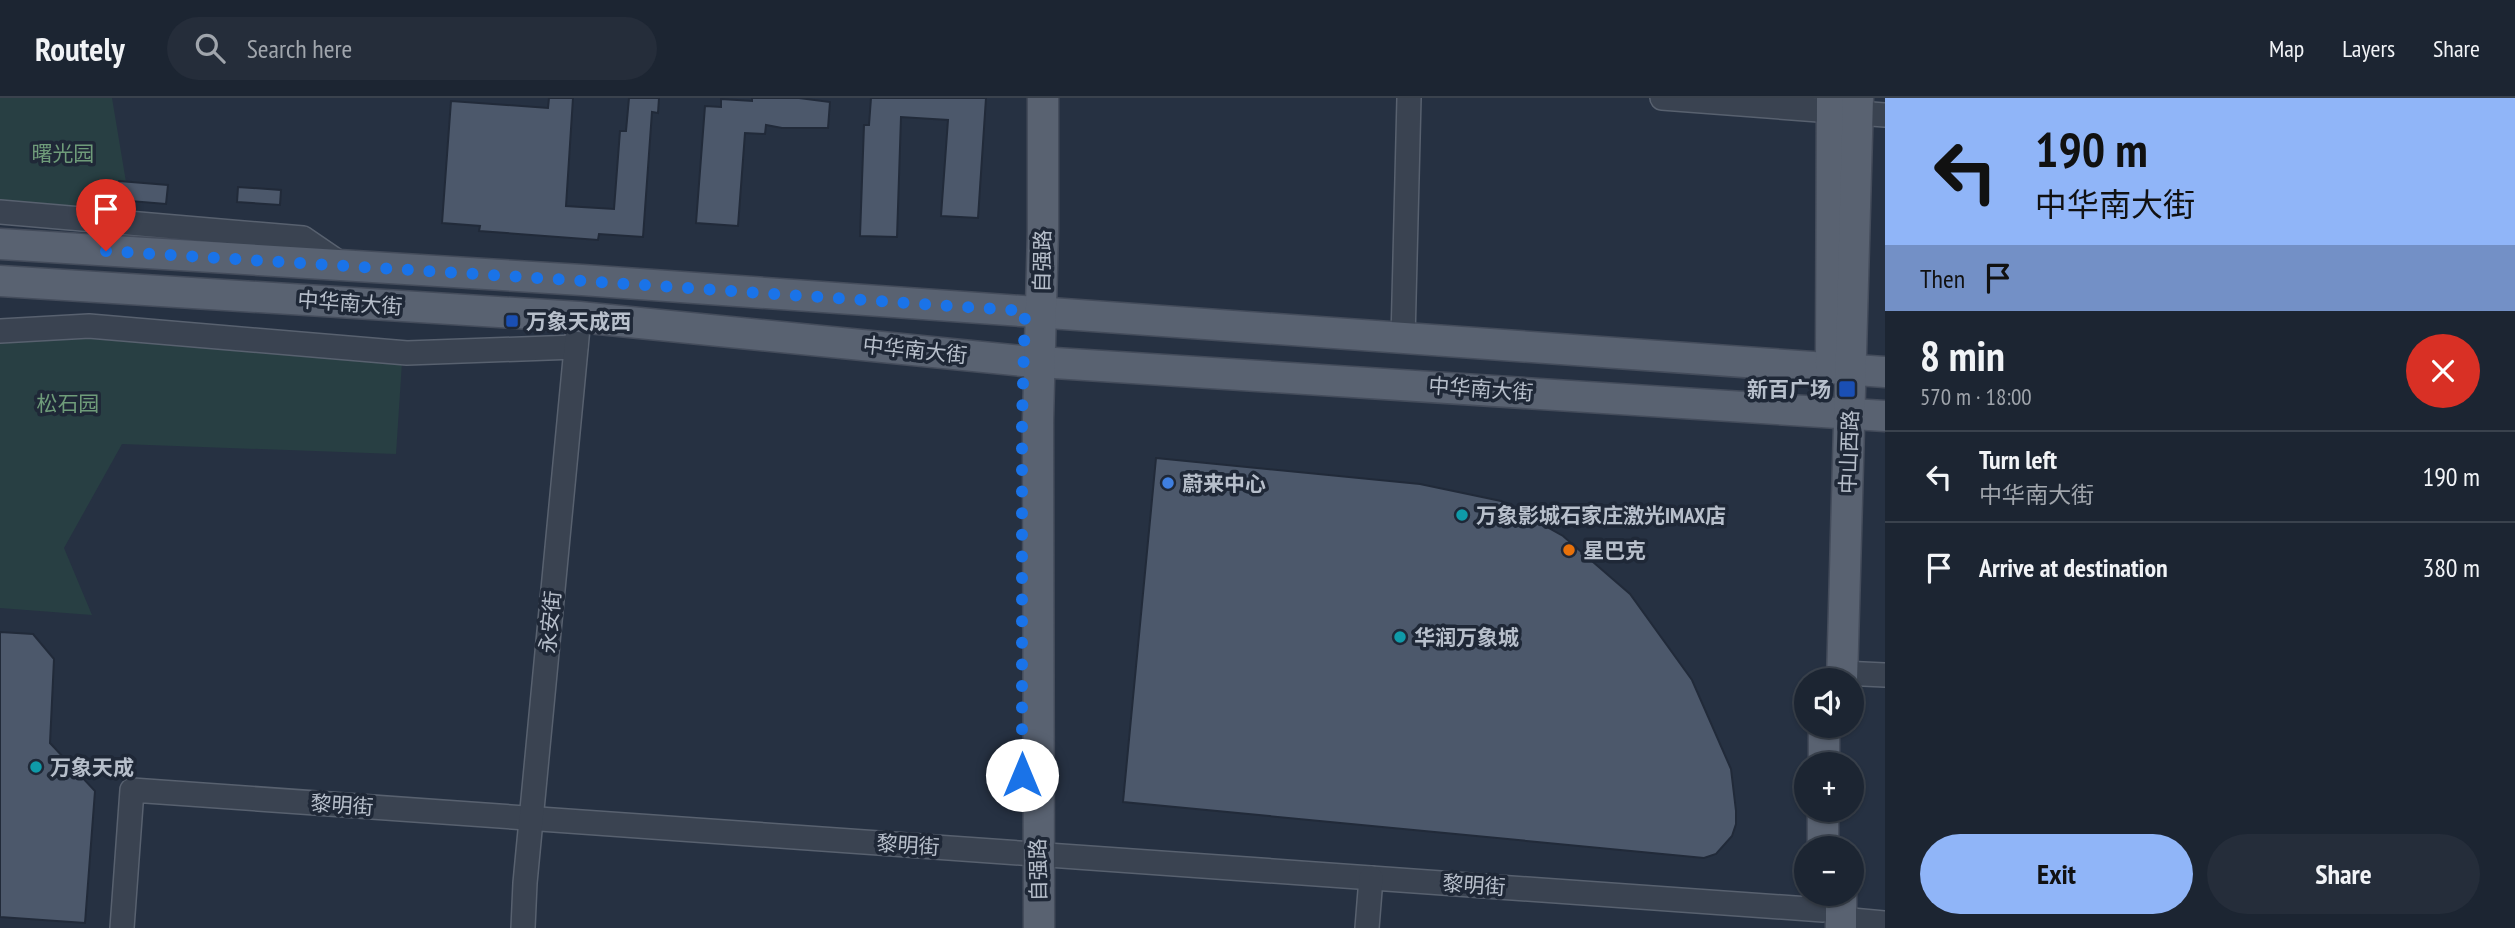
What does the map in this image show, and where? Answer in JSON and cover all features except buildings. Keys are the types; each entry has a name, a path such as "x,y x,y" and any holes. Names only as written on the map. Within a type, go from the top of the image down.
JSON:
{"main road":[{"name":"自强路","path":"1027,98 1032,312"},
{"name":"自强路","path":"1023,928 1030,854 1032,312 1043,98"},
{"name":"中山西路","path":"1836,668 1841,370 1853,107"},
{"name":"中华南大街","path":"0,244 1885,372"},
{"name":"中华南大街","path":"0,281 579,317 1031,361 1885,416"},
{"name":"自强路","path":"1030,854 1039,928"}],"street":[{"path":"1402,339 1409,98"},
{"path":"1662,98 1853,107"},
{"path":"0,212 303,238 344,266"},
{"name":"永安街","path":"523,928 525,883 579,317"},
{"path":"0,331 89,326 407,353 576,347"},
{"path":"1864,677 1885,676"},
{"name":"黎明街","path":"122,928 132,790 1832,912 1885,923"},
{"path":"1367,928 1371,878"}],"green space":[{"name":"曙光园","path":"0,98 112,98 131,212 0,204"},
{"name":"松石园","path":"92,331 402,362 396,454 122,444 64,548 92,615 0,608 0,341"}],"place":[{"name":"万象天成西","path":"512,321"},
{"name":"新百广场","path":"1847,389"},
{"name":"蔚来中心","path":"1168,483"},
{"name":"万象影城石家庄激光IMAX店","path":"1462,515"},
{"name":"星巴克","path":"1569,550"},
{"name":"华润万象城","path":"1400,637"},
{"name":"万象天成","path":"36,767"}],"route":[{"path":"106,251 1025,311 1022,420 1022,775"}]}
